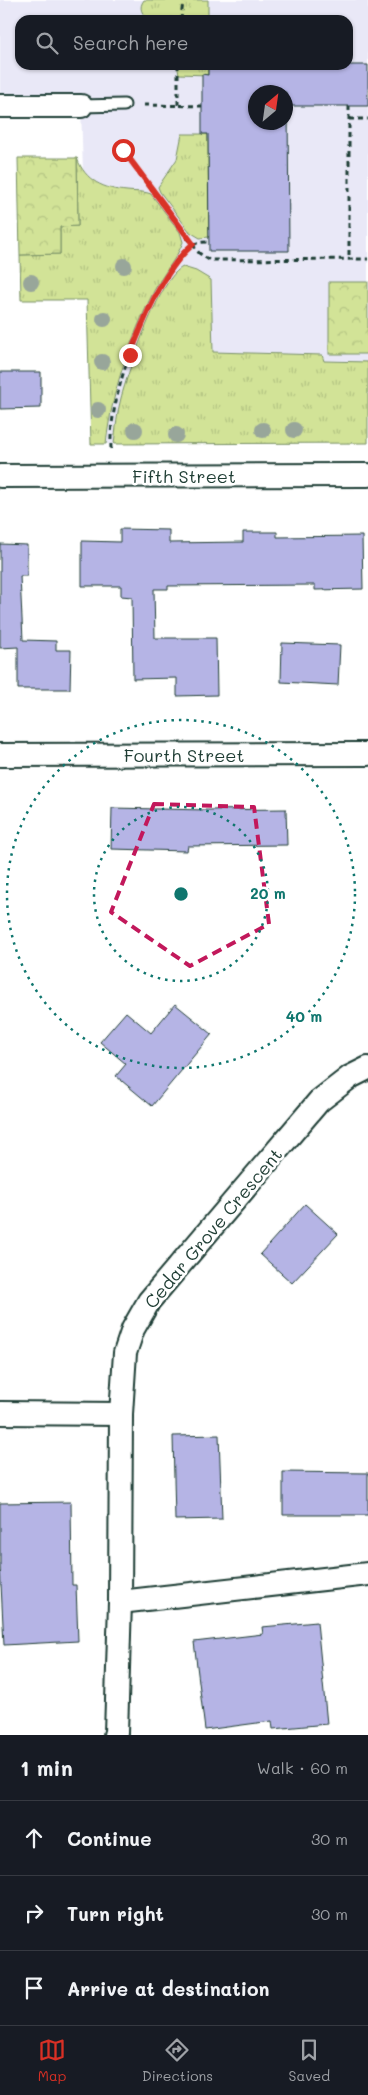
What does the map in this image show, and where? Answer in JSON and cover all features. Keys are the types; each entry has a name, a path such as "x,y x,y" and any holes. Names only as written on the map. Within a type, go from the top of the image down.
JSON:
{"street":[{"path":"0,106 81,106"},
{"name":"Fifth Street","path":"0,476 368,475"},
{"name":"Fourth Street","path":"0,755 368,754"},
{"name":"Cedar Grove Crescent","path":"114,1735 116,1734 120,1602 121,1414 125,1353 132,1329 149,1301 319,1101 350,1077 368,1068"},
{"path":"0,1414 121,1414"},
{"path":"120,1602 368,1574"}],"lane":[{"path":"81,106 124,105"}],"path":[{"path":"182,15 183,0"},
{"path":"178,70 178,105"},
{"path":"124,105 202,106"},
{"path":"349,106 349,259"},
{"path":"349,119 368,119"},
{"path":"123,150 202,256 209,260 368,259"},
{"path":"111,476 113,417 121,380 142,323 159,291 184,252 193,244 209,242"}],"highlighted area":[{"path":"154,804 254,807 269,924 190,966 111,912"}],"shaded area":[{"path":"0,0 368,0 368,443 91,444 81,106 0,106"}],"green space":[{"path":"144,0 208,0 208,15 144,15 141,6"},
{"path":"178,70 208,70 208,75 179,74"},
{"path":"182,134 208,134 209,237 200,238 190,232 158,187 177,159"},
{"path":"18,158 77,158 78,226 60,227 60,254 20,255"},
{"path":"77,158 85,173 103,186 151,194 180,232 183,242 154,291 137,328 117,385 106,444 91,444 87,300 21,300 20,255 60,254 60,226 78,226"},
{"path":"183,267 196,271 211,280 213,352 322,355 324,361 368,362 368,443 114,444 121,398 146,326 165,288 174,274"},
{"path":"329,282 368,282 368,354 329,354"}],"building":[{"path":"353,65 368,65 368,106 293,106 293,85 248,85 248,130 288,130 289,251 209,251 208,134 202,134 202,74 208,75 208,70 353,70"},
{"path":"0,372 41,372 41,408 0,409"},
{"path":"120,529 169,530 169,543 243,542 243,532 277,532 277,537 362,536 363,589 315,590 315,585 168,586 168,589 154,589 155,638 216,638 217,695 177,696 177,678 133,679 132,597 121,596 121,586 82,586 82,541 120,542"},
{"path":"0,544 27,545 27,576 20,576 23,640 56,641 56,650 71,650 70,689 18,689 18,647 0,648"},
{"path":"282,643 340,645 338,685 281,682"},
{"path":"112,808 286,809 287,845 188,846 187,851 111,849"},
{"path":"175,1004 212,1034 152,1106 116,1076 126,1064 100,1042 126,1012 151,1033"},
{"path":"305,1204 338,1234 292,1283 260,1254"},
{"path":"219,1435 222,1519 175,1520 173,1436"},
{"path":"283,1472 368,1473 368,1515 283,1515"},
{"path":"71,1502 72,1585 76,1585 78,1641 4,1645 0,1564 0,1503"},
{"path":"317,1622 327,1724 273,1729 272,1721 205,1730 194,1642 263,1634 262,1627"}],"route":[{"path":"123,150 193,244 175,264 159,291 142,323 130,355"}]}
